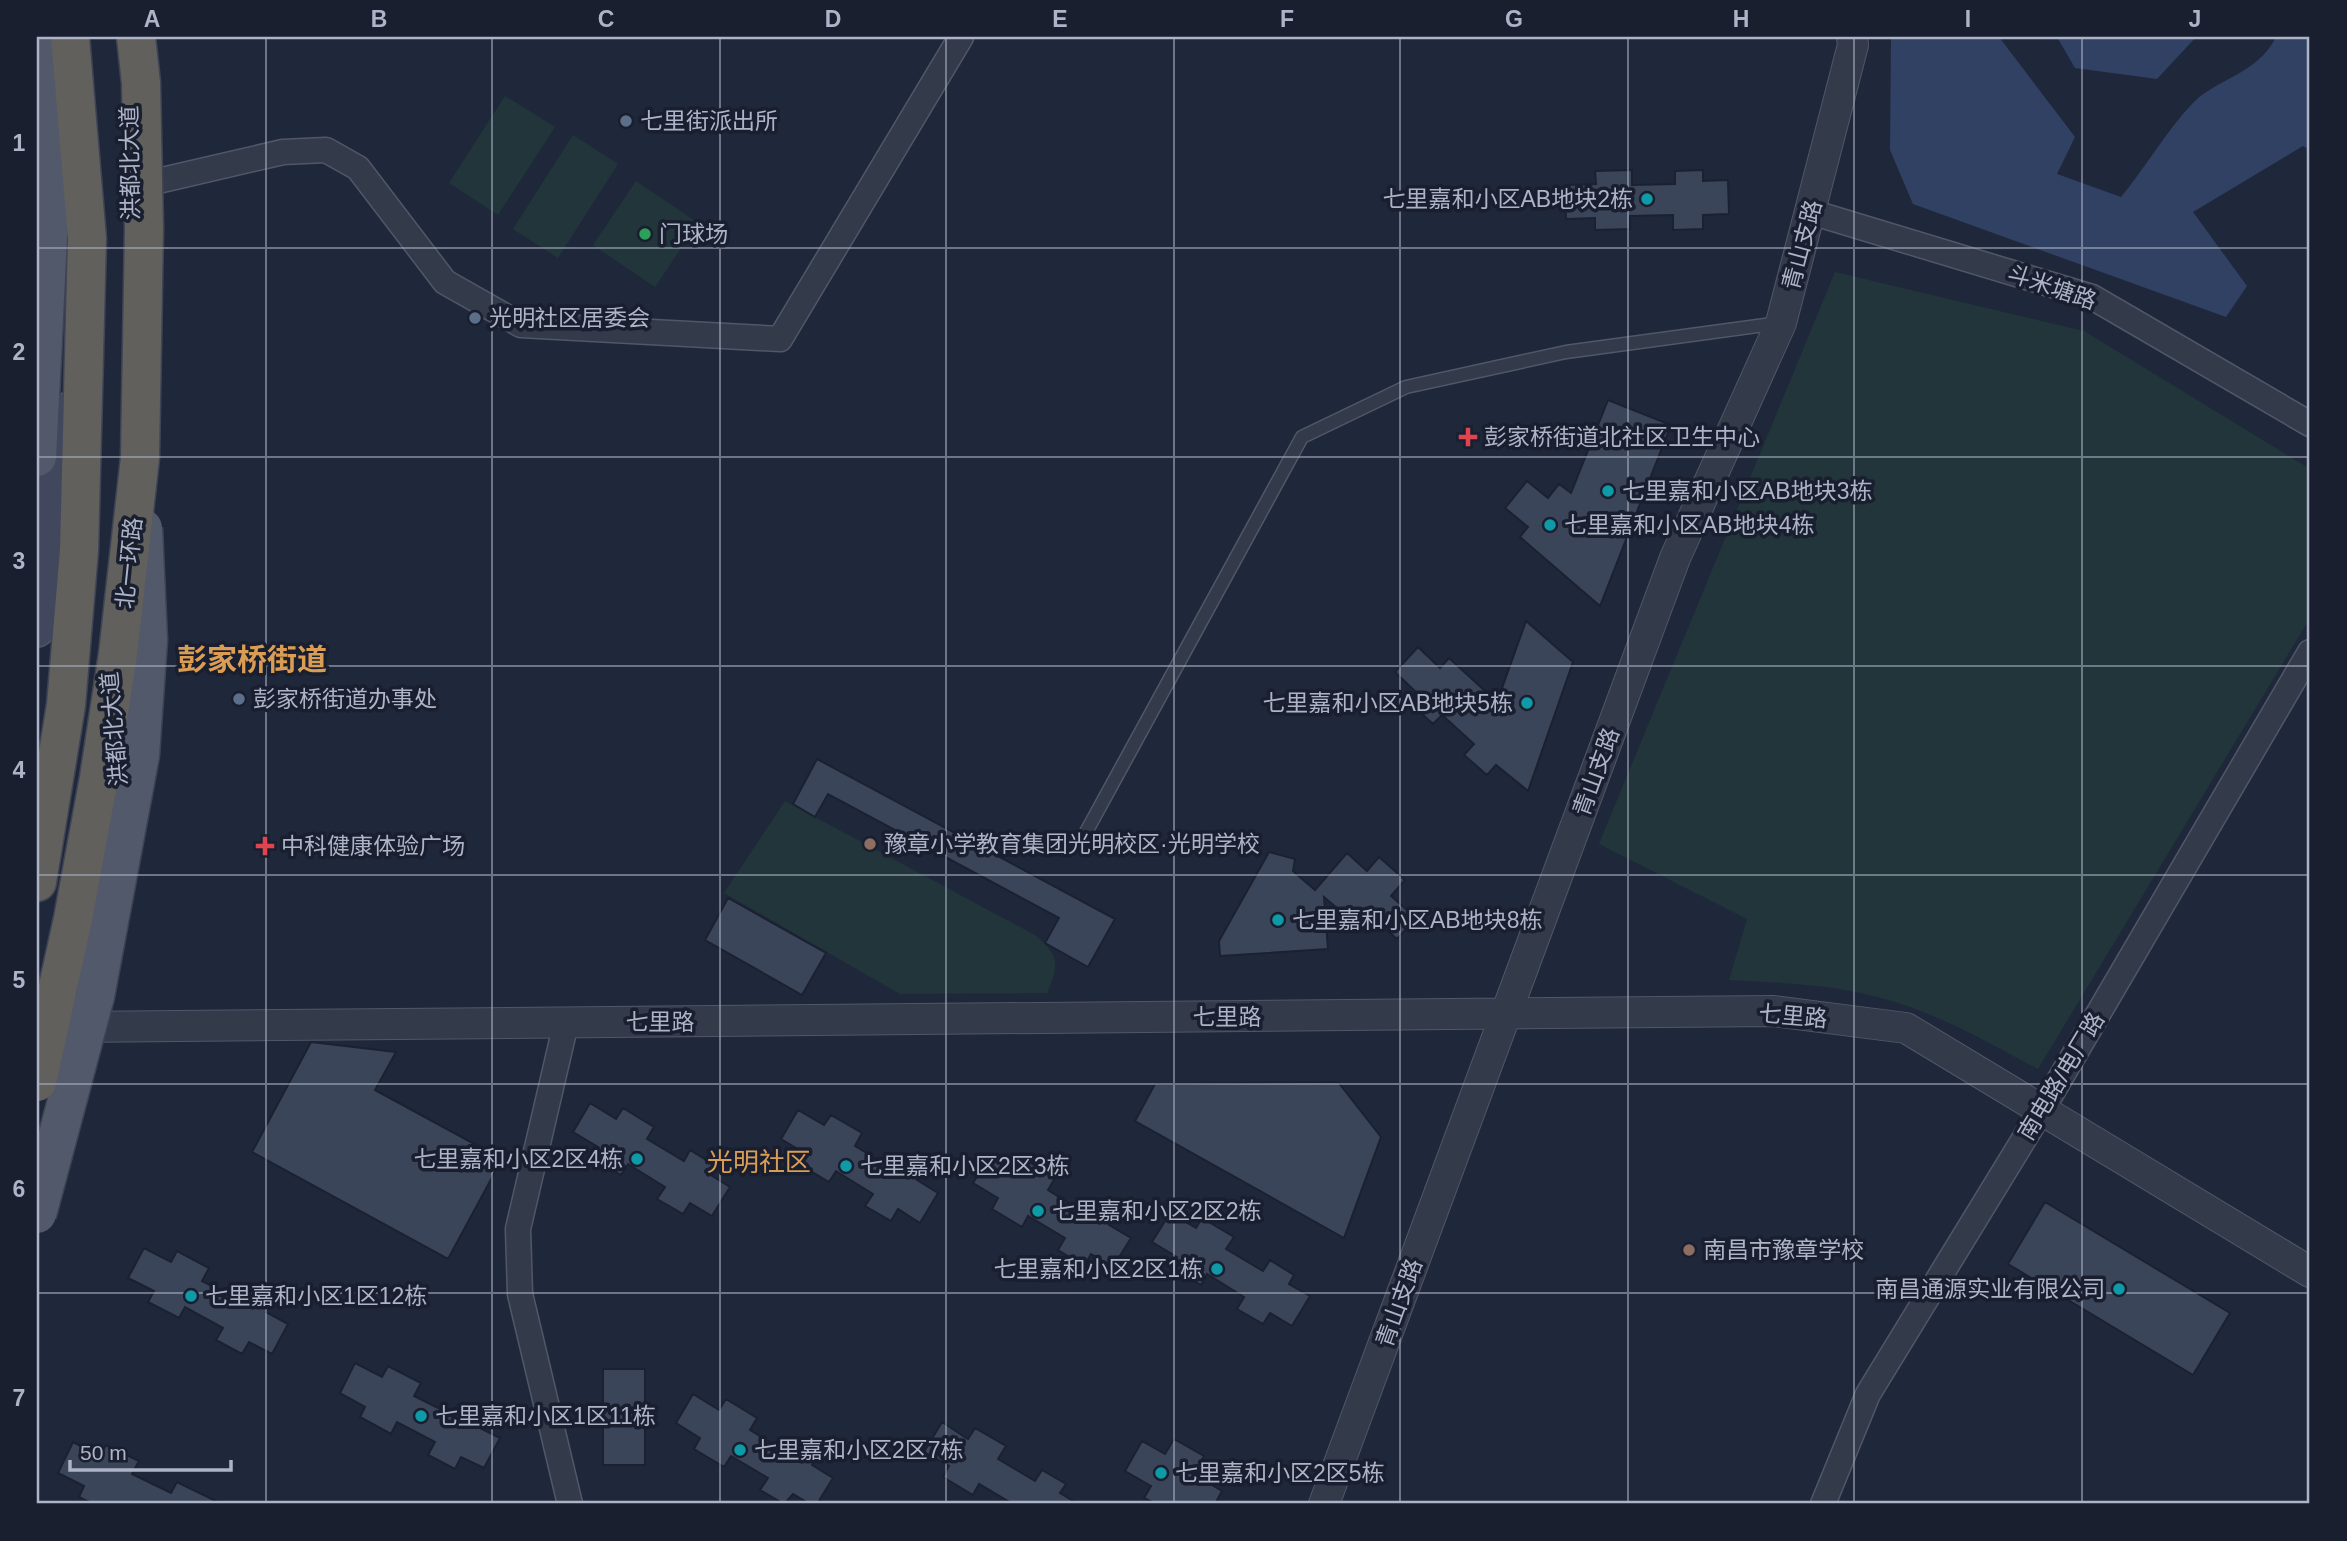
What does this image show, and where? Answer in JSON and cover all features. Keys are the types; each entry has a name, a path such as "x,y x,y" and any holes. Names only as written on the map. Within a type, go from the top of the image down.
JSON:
{"highway":[{"path":"37,882 66,705 79,550 81,357 86,239 69,37"},
{"name":"北一环路","path":"37,1082 70,932 99,778 118,654 140,458 144,229 141,83 136,37"}],"main road":[{"path":"37,457 51,178 43,37"},
{"name":"洪都北大道","path":"37,1160 74,1027 121,792 120,748 107,684 133,318 130,118 123,37"},
{"path":"37,629 50,515 81,357"},
{"path":"37,1214 95,996 140,755 148,640 140,458"}],"street":[{"path":"131,187 283,152 326,150 358,168 445,282 521,325 780,338 961,37"},
{"name":"青山支路","path":"1324,1504 1675,558 1780,323 1811,212 1853,45 1852,37"},
{"name":"斗米塘路","path":"1811,212 2092,297 2310,424"},
{"name":"南电路/电厂路","path":"1823,1504 1868,1394 2043,1108 2310,652"},
{"name":"七里路","path":"74,1027 1774,1011 1906,1028 2043,1108 2310,1272"},
{"path":"566,1023 518,1229 520,1294 570,1504"}],"lane":[{"path":"1085,834 1302,437 1406,387 1566,352 1780,323"}],"shaded area":[{"path":"505,96 555,127 498,215 449,183"},
{"path":"573,135 618,164 558,258 513,229"},
{"name":"门球场","path":"636,181 698,223 655,287 593,245"},
{"path":"1835,272 2084,331 2310,469 2310,618 2038,1069 1946,1022 1888,1000 1829,987 1729,980 1747,919 1599,844"},
{"path":"785,801 1035,935 1049,949 1055,961 1054,975 1047,993 900,994 724,893"}],"water":[{"path":"1891,37 1999,37 2075,137 2057,174 2121,197 2193,103 2213,87 2248,68 2268,50 2276,37 2310,37 2310,150 2303,146 2193,212 2247,286 2226,317 1913,204 1890,150"},
{"path":"2057,37 2196,37 2157,79 2075,68"}],"building":[{"name":"七里嘉和小区AB地块2栋","path":"1632,170 1632,185 1675,184 1675,171 1703,170 1703,181 1728,180 1729,214 1703,215 1703,229 1673,230 1673,215 1630,216 1630,229 1595,230 1595,218 1566,219 1565,185 1596,184 1595,171"},
{"name":"七里嘉和小区AB地块3栋","path":"1608,400 1671,425 1600,606 1520,537 1528,527 1505,508 1527,481 1548,498 1559,484 1571,493"},
{"path":"1526,621 1573,662 1528,791 1496,765 1487,775 1464,755 1474,744 1442,715 1433,724 1408,701 1416,692 1395,672 1418,647 1440,668 1449,658 1497,702"},
{"path":"817,759 1115,919 1088,967 1045,943 1059,918 828,794 815,817 793,804"},
{"name":"七里嘉和小区AB地块8栋","path":"1269,852 1295,859 1293,871 1315,890 1347,853 1367,871 1379,857 1405,880 1391,896 1416,918 1397,939 1373,918 1363,930 1324,897 1328,949 1220,956 1219,941"},
{"path":"728,898 826,953 802,995 705,940"},
{"path":"311,1042 396,1052 375,1090 502,1159 448,1259 252,1152"},
{"path":"1338,1082 1381,1137 1344,1238 1135,1121 1155,1084"},
{"name":"七里嘉和小区2区4栋","path":"590,1103 616,1119 623,1108 654,1127 647,1139 684,1161 690,1150 714,1165 709,1174 730,1187 712,1216 690,1203 683,1214 657,1199 665,1187 628,1164 621,1175 591,1157 598,1147 573,1132"},
{"name":"七里嘉和小区2区3栋","path":"798,1110 824,1125 831,1115 862,1133 855,1146 892,1168 898,1157 922,1172 917,1180 938,1193 920,1223 898,1209 891,1221 865,1206 873,1194 836,1171 829,1182 799,1164 806,1154 781,1139"},
{"name":"七里嘉和小区2区2栋","path":"991,1154 1017,1170 1024,1159 1055,1178 1048,1190 1084,1213 1091,1202 1115,1216 1109,1225 1131,1238 1113,1267 1091,1254 1084,1266 1058,1250 1065,1238 1028,1216 1022,1227 992,1209 998,1198 973,1183"},
{"name":"南昌通源实业有限公司","path":"2045,1202 2230,1313 2193,1375 2008,1264"},
{"name":"七里嘉和小区2区1栋","path":"1170,1213 1196,1228 1202,1218 1234,1237 1226,1249 1263,1271 1270,1260 1294,1275 1289,1284 1310,1296 1292,1326 1270,1313 1263,1324 1237,1309 1244,1297 1207,1274 1201,1285 1171,1267 1177,1257 1152,1242"},
{"name":"七里嘉和小区1区12栋","path":"144,1248 171,1262 177,1251 209,1268 202,1281 240,1301 246,1290 271,1303 266,1312 288,1324 272,1354 249,1342 242,1354 216,1340 223,1328 185,1307 179,1318 148,1302 154,1291 128,1278"},
{"name":"七里嘉和小区1区11栋","path":"355,1363 382,1377 388,1366 421,1383 414,1396 452,1415 458,1404 483,1417 478,1427 500,1438 484,1468 461,1457 455,1469 428,1455 435,1442 397,1422 391,1434 360,1417 365,1407 340,1393"},
{"path":"603,1369 645,1369 645,1465 603,1465"},
{"name":"七里嘉和小区2区7栋","path":"693,1394 719,1410 726,1399 757,1418 750,1430 786,1452 793,1441 817,1456 812,1465 833,1478 817,1504 810,1504 793,1494 784,1504 760,1490 768,1478 731,1456 724,1467 694,1449 700,1438 676,1423"},
{"path":"942,1422 968,1439 975,1428 1006,1446 998,1459 1035,1481 1042,1470 1066,1484 1060,1493 1078,1504 1013,1504 979,1484 973,1495 943,1477 949,1466 924,1452"},
{"name":"七里嘉和小区2区5栋","path":"1174,1439 1204,1456 1193,1474 1222,1491 1215,1504 1156,1504 1144,1498 1151,1486 1125,1471 1142,1441 1165,1454"},
{"path":"73,1442 100,1456 106,1445 139,1461 132,1474 171,1493 177,1482 222,1504 93,1504 79,1497 84,1486 58,1473"}],"place":[{"name":"七里街派出所","path":"626,121"},
{"name":"七里嘉和小区AB地块2栋","path":"1647,199"},
{"name":"门球场","path":"645,234"},
{"name":"光明社区居委会","path":"475,318"},
{"name":"彭家桥街道北社区卫生中心","path":"1468,437"},
{"name":"七里嘉和小区AB地块3栋","path":"1608,491"},
{"name":"七里嘉和小区AB地块4栋","path":"1550,525"},
{"name":"彭家桥街道办事处","path":"239,699"},
{"name":"七里嘉和小区AB地块5栋","path":"1527,703"},
{"name":"豫章小学教育集团光明校区·光明学校","path":"870,844"},
{"name":"中科健康体验广场","path":"265,846"},
{"name":"七里嘉和小区AB地块8栋","path":"1278,920"},
{"name":"七里嘉和小区2区4栋","path":"637,1159"},
{"name":"七里嘉和小区2区3栋","path":"846,1166"},
{"name":"七里嘉和小区2区2栋","path":"1038,1211"},
{"name":"南昌市豫章学校","path":"1689,1250"},
{"name":"七里嘉和小区2区1栋","path":"1217,1269"},
{"name":"南昌通源实业有限公司","path":"2119,1289"},
{"name":"七里嘉和小区1区12栋","path":"191,1296"},
{"name":"七里嘉和小区1区11栋","path":"421,1416"},
{"name":"七里嘉和小区2区7栋","path":"740,1450"},
{"name":"七里嘉和小区2区5栋","path":"1161,1473"}],"district":[{"name":"彭家桥街道","path":"252,659"},
{"name":"光明社区","path":"759,1162"}]}
